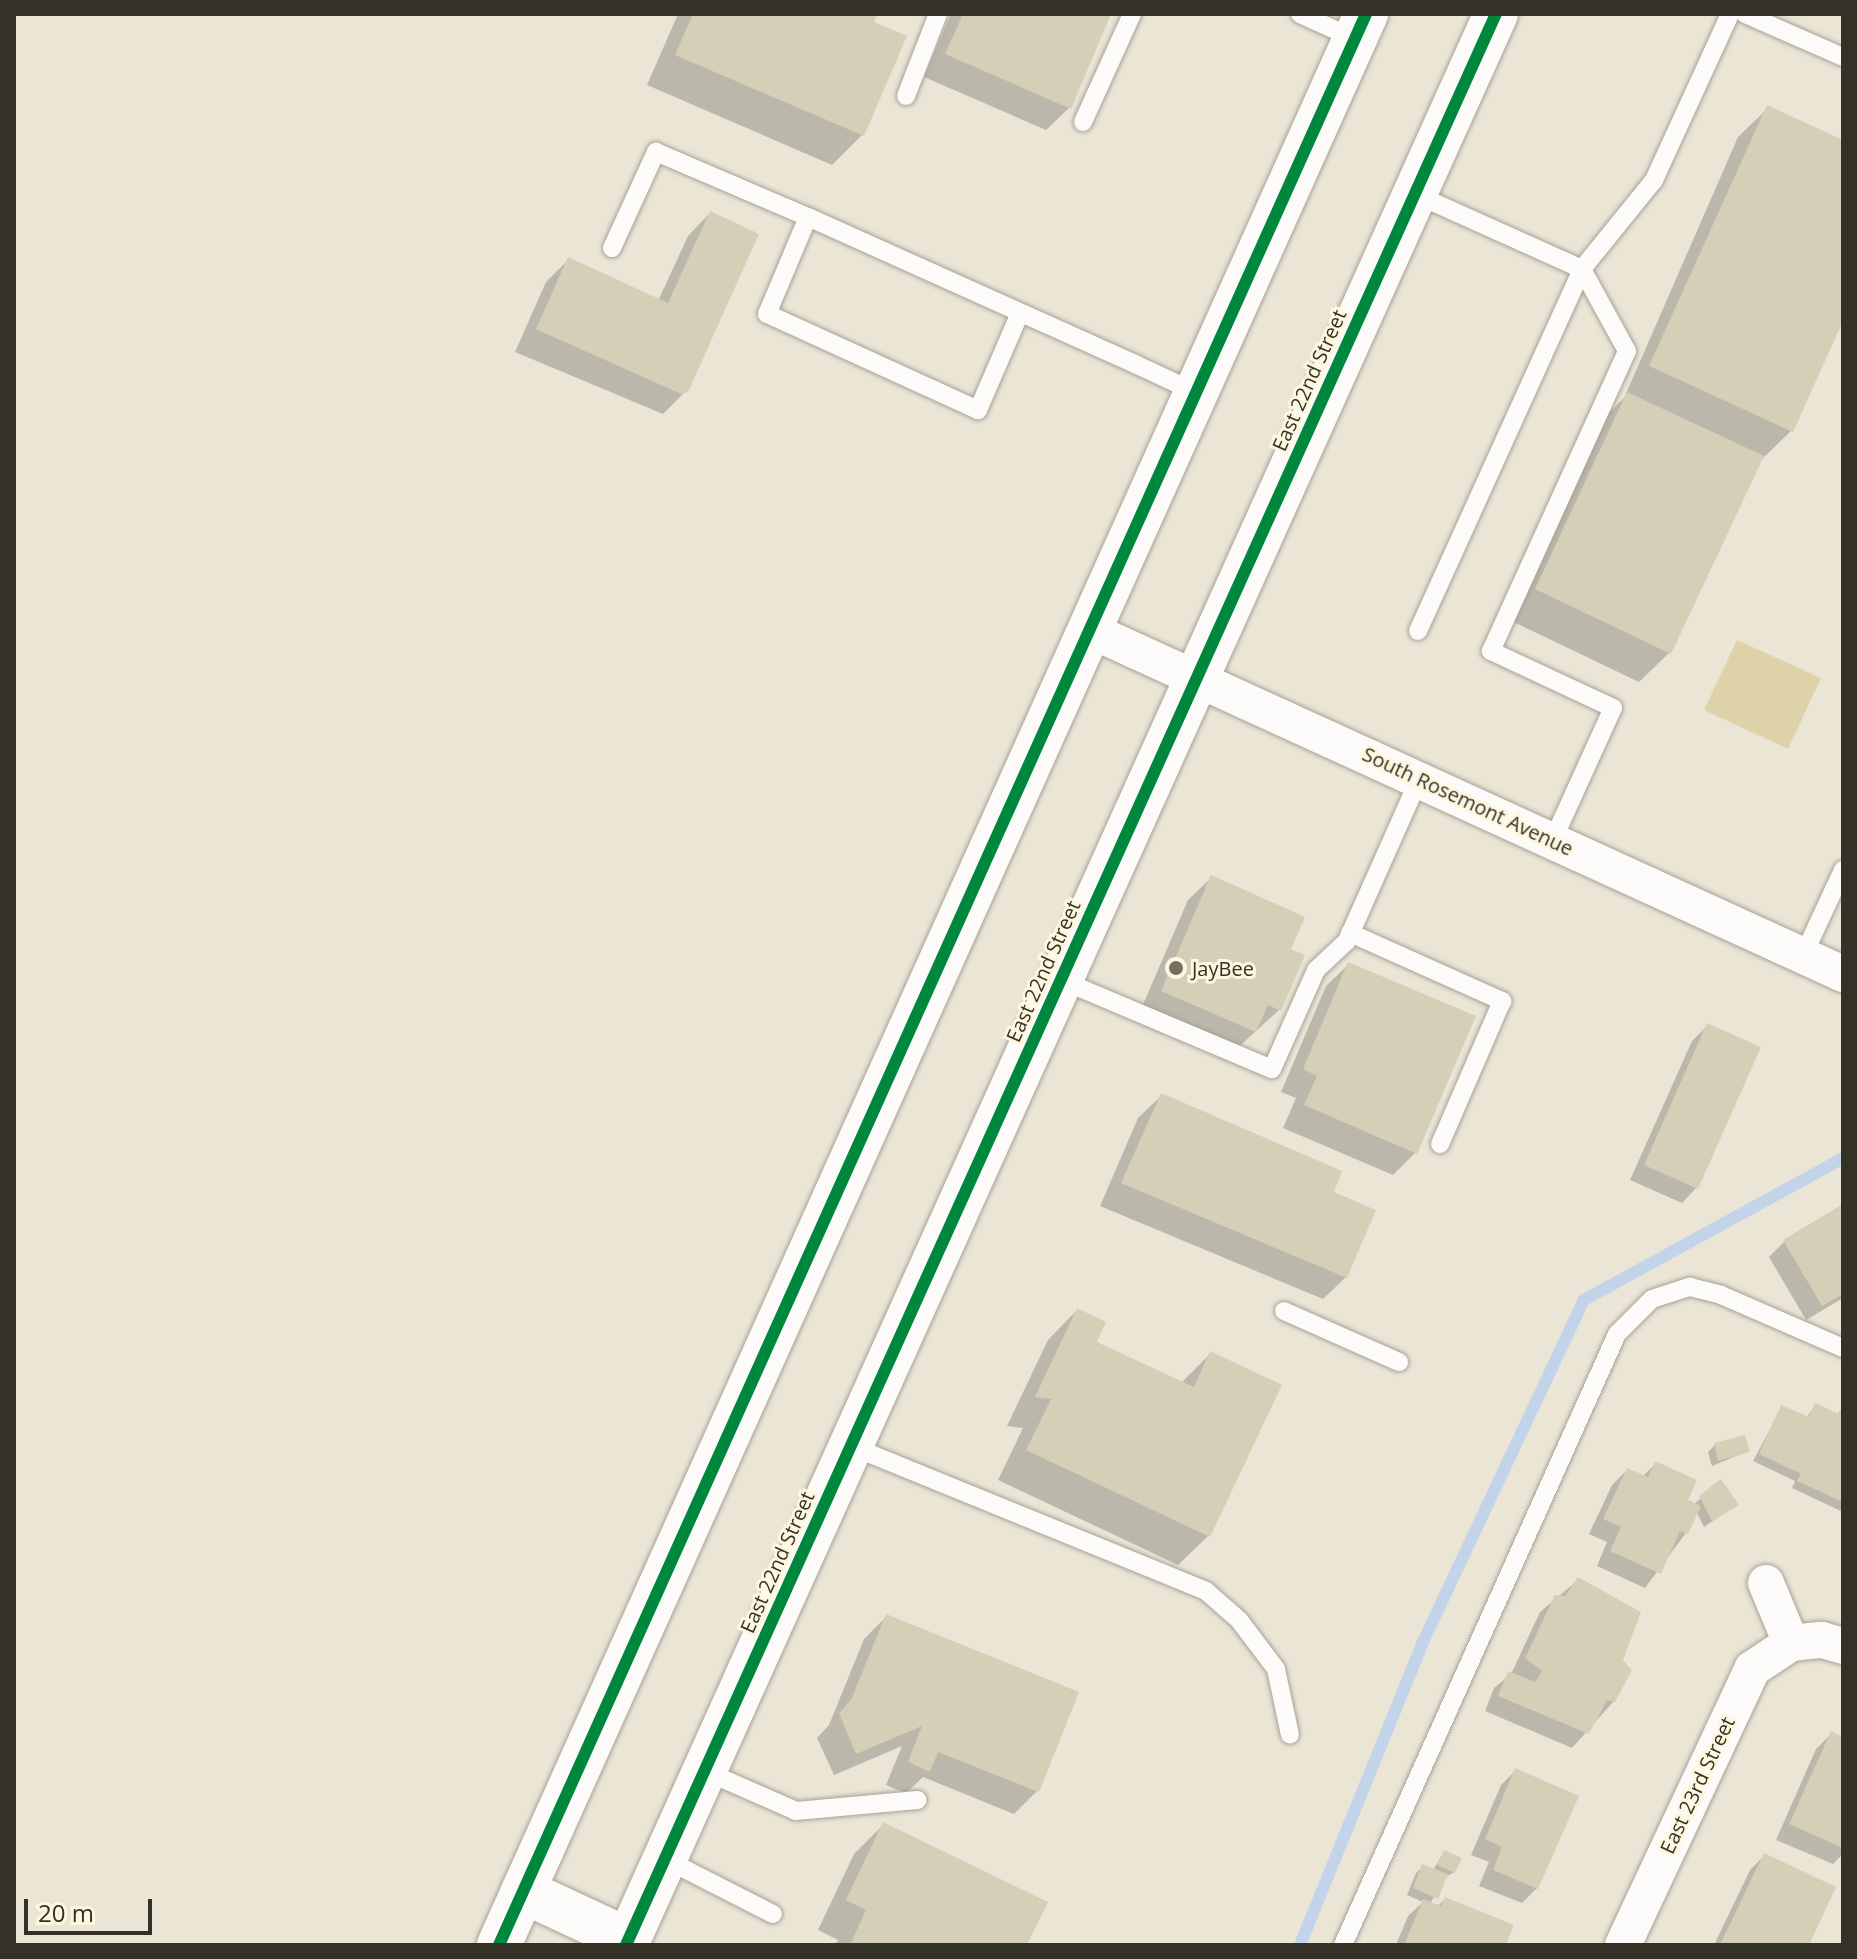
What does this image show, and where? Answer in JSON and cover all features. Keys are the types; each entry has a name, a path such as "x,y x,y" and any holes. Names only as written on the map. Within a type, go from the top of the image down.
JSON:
{"main road":[{"name":"East 22nd Street","path":"627,1942 1496,14"},
{"path":"499,1945 1092,631 1361,26"},
{"path":"523,1891 627,1942"}],"street":[{"name":"South Rosemont Avenue","path":"1092,631 1843,974"},
{"path":"1766,1583 1791,1643 1822,1640 1843,1646"},
{"name":"East 23rd Street","path":"1623,1945 1741,1689 1763,1658 1791,1643"}],"lane":[{"path":"906,96 938,14"},
{"path":"1083,122 1132,14"},
{"path":"1300,14 1361,26"},
{"path":"1418,631 1582,269 1654,180 1730,14"},
{"path":"1745,14 1843,57"},
{"path":"612,248 656,152 808,217 1197,393"},
{"path":"1415,194 1582,269 1627,351 1491,651 1613,708 1553,840"},
{"path":"808,217 767,314 978,410 1020,313"},
{"path":"1061,980 1272,1069 1316,970 1350,933 1419,779"},
{"path":"1803,956 1843,870"},
{"path":"1350,933 1502,1001 1440,1144"},
{"path":"1343,1945 1617,1334 1652,1299 1690,1287 1721,1295 1843,1348"},
{"path":"1284,1311 1399,1362"},
{"path":"851,1446 1206,1591 1239,1620 1276,1669 1290,1735"},
{"path":"705,1771 796,1811 918,1800"},
{"path":"665,1859 773,1914"}],"shaded area":[{"path":"1737,640 1821,678 1788,749 1704,710"}],"building":[{"path":"693,14 877,14 874,22 907,36 864,136 675,55"},
{"path":"963,14 1111,14 1071,109 945,54"},
{"path":"1767,105 1843,140 1843,321 1793,432 1649,366"},
{"path":"710,211 759,234 688,392 681,394 536,329 568,257 668,303"},
{"path":"1627,392 1764,456 1671,654 1535,589"},
{"path":"1211,875 1305,917 1291,949 1305,955 1281,1011 1268,1005 1256,1032 1161,991"},
{"path":"1348,962 1476,1016 1417,1154 1304,1105 1317,1076 1303,1069"},
{"path":"1707,1023 1761,1047 1698,1189 1644,1165"},
{"path":"1161,1093 1342,1171 1334,1192 1376,1210 1347,1278 1121,1183"},
{"path":"1843,1204 1843,1294 1822,1306 1783,1240"},
{"path":"1077,1308 1106,1322 1097,1342 1194,1387 1210,1351 1282,1385 1210,1537 1026,1450 1051,1399 1035,1397"},
{"path":"1815,1403 1839,1414 1843,1406 1843,1502 1797,1481 1801,1474 1759,1454 1781,1405 1809,1417"},
{"path":"1745,1435 1750,1452 1718,1461 1714,1443"},
{"path":"1655,1461 1697,1480 1688,1500 1701,1506 1688,1534 1680,1531 1661,1574 1610,1551 1621,1527 1603,1519 1627,1468 1648,1477"},
{"path":"1721,1479 1739,1505 1712,1521 1699,1496"},
{"path":"1578,1577 1641,1612 1623,1660 1632,1670 1615,1702 1607,1700 1589,1734 1498,1696 1508,1671 1535,1682 1542,1671 1525,1658 1555,1595 1565,1596"},
{"path":"886,1614 1079,1692 1039,1792 938,1752 930,1772 908,1762 922,1726 856,1754 839,1713 851,1700"},
{"path":"1831,1731 1843,1737 1843,1848 1789,1824"},
{"path":"1515,1768 1579,1796 1538,1889 1493,1870 1502,1847 1485,1839"},
{"path":"883,1822 1048,1902 1027,1945 850,1945 866,1910 846,1900"},
{"path":"1444,1850 1462,1858 1455,1873 1437,1865"},
{"path":"1764,1853 1836,1887 1809,1945 1720,1945"},
{"path":"1422,1864 1448,1874 1438,1899 1413,1888"},
{"path":"1445,1897 1514,1925 1506,1945 1404,1945 1423,1899 1441,1906"}],"waterway":[{"path":"1300,1945 1422,1644 1584,1300 1843,1158"}],"cycle path":[{"path":"499,1945 1366,14"},
{"path":"626,1945 1496,14"}],"place":[{"name":"JayBee","path":"1176,968"}]}
